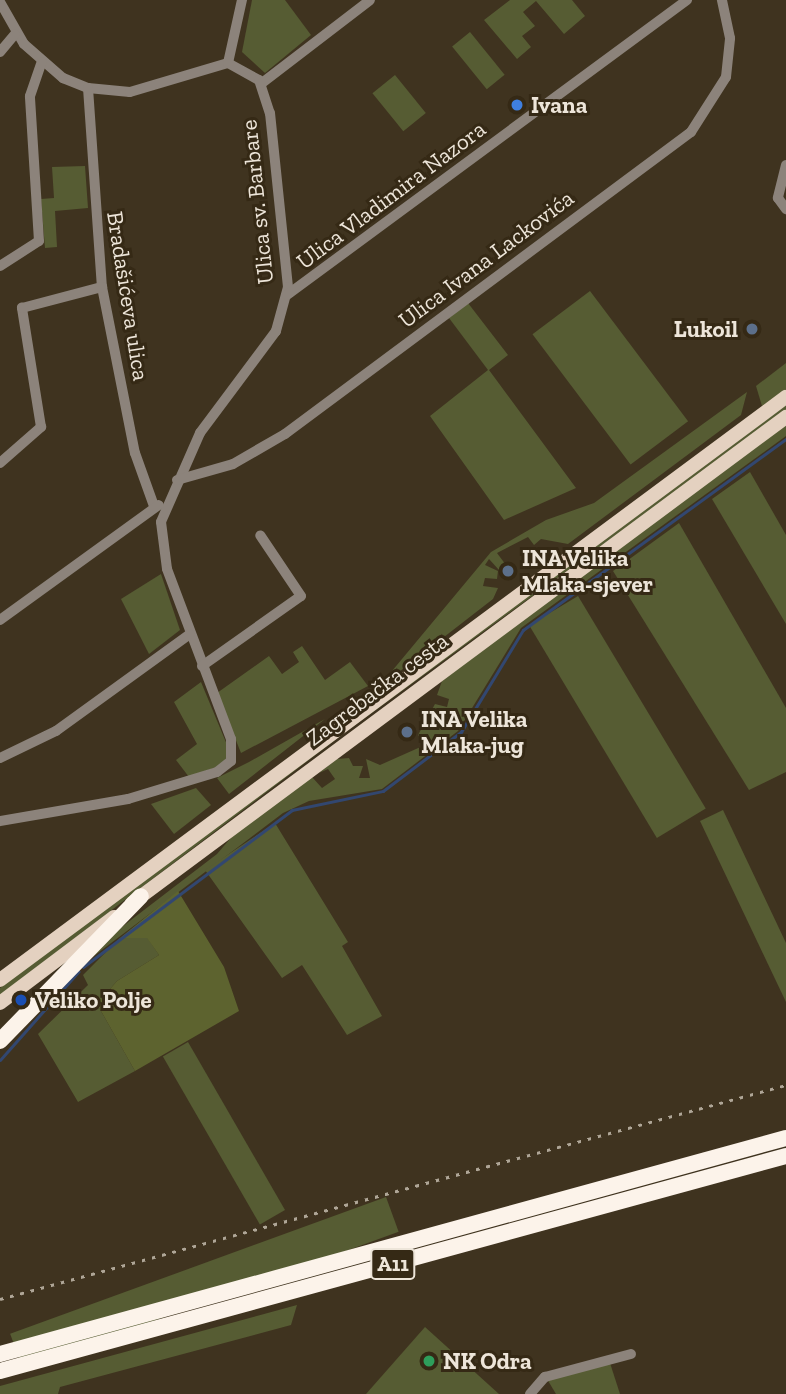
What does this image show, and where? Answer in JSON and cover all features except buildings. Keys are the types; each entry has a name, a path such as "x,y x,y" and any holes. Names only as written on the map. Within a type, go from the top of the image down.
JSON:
{"highway":[{"path":"0,1041 141,896"},
{"name":"A11","path":"0,1354 786,1138"},
{"name":"A11","path":"0,1371 786,1156"}],"main road":[{"name":"Zagrebačka cesta","path":"0,980 786,397"},
{"name":"Zagrebačka cesta","path":"0,1003 786,417"}],"street":[{"path":"228,62 242,0"},
{"path":"0,2 15,34 42,62 88,88 130,92 228,62 262,83 370,0"},
{"name":"Ulica Vladimira Nazora","path":"288,295 687,0"},
{"name":"Ulica Ivana Lackovića","path":"177,480 233,464 285,434 691,132 726,77 730,38 722,0"},
{"path":"0,52 15,34"},
{"path":"0,266 40,241 30,96 42,62"},
{"name":"Ulica sv. Barbare","path":"0,821 128,799 218,772 232,761 231,739 190,634 164,556 160,505 177,480 213,413 272,337 288,295 262,83"},
{"name":"Bradašićeva ulica","path":"88,88 102,287 135,453 160,505"},
{"path":"786,165 778,198 786,209"},
{"path":"0,463 41,427 22,308 102,287"},
{"path":"1,616 160,505"},
{"path":"202,666 300,596 260,535"},
{"path":"0,758 57,731 190,634"},
{"path":"530,1394 545,1377 631,1353"}],"green space":[{"path":"252,0 285,0 311,35 265,73 242,52"},
{"path":"510,0 572,0 585,16 564,34 536,1 523,12 535,26 522,36 531,47 517,59 484,20"},
{"path":"470,32 505,75 487,89 452,46"},
{"path":"395,75 426,113 403,131 372,93"},
{"path":"85,166 88,208 55,211 57,247 45,248 41,199 54,198 52,167"},
{"path":"590,291 688,421 631,465 532,334"},
{"path":"468,303 508,355 489,370 576,488 504,520 430,416 488,370 449,318"},
{"path":"786,363 786,389 762,406 756,386"},
{"path":"747,392 741,415 568,544 541,539 534,545 528,537 497,553 506,565 499,570 489,559 485,565 498,571 497,579 485,578 483,586 498,588 493,599 377,689 491,552 546,520 594,503"},
{"path":"786,403 786,411 347,731 0,995 0,988 167,862"},
{"path":"786,423 786,436 521,628 458,731 382,789 309,801 283,813 82,965 101,943 217,854 241,826 312,777 322,788 335,779 328,769 319,773 337,759 349,758 353,766 363,766 359,778 370,778 366,759 380,765 425,745 418,735 435,704 447,707 449,699 437,695 442,681"},
{"path":"750,472 786,535 786,624 712,499"},
{"path":"679,523 786,708 786,772 749,790 613,571"},
{"path":"161,574 180,630 149,654 121,599"},
{"path":"578,596 706,809 657,838 529,625"},
{"path":"302,646 325,680 350,662 368,686 241,753 217,693 269,656 282,674 299,662 293,652"},
{"path":"201,682 230,752 222,765 189,777 176,760 197,744 174,702"},
{"path":"325,719 229,794 217,778 249,762"},
{"path":"196,788 211,805 174,834 151,804"},
{"path":"723,810 786,943 786,1002 700,821"},
{"path":"275,823 348,942 342,946 382,1016 347,1035 302,965 282,978 205,870"},
{"path":"178,891 224,967 239,1011 135,1071 97,1004 117,981 159,955 147,938 120,938"},
{"path":"147,937 159,955 117,981 97,1004 135,1071 78,1102 38,1034 88,985 83,975 120,938"},
{"path":"188,1042 285,1210 260,1225 163,1056"},
{"path":"386,1197 399,1232 23,1369 10,1334"},
{"path":"297,1305 291,1325 60,1387 58,1394 0,1394 0,1386"},
{"name":"NK Odra","path":"425,1327 499,1394 366,1394"},
{"path":"610,1363 620,1394 556,1394 547,1379"}],"waterway":[{"path":"83,967 292,810 383,791 461,732 523,630 786,439"},
{"path":"0,1060 78,972"}],"railway":[{"path":"0,1299 786,1085"}],"place":[{"name":"Ivana","path":"517,105"},
{"name":"Lukoil","path":"752,329"},
{"name":"INA Velika Mlaka-sjever","path":"508,571"},
{"name":"INA Velika Mlaka-jug","path":"407,732"},
{"name":"Veliko Polje","path":"21,1000"},
{"name":"NK Odra","path":"429,1361"}]}
